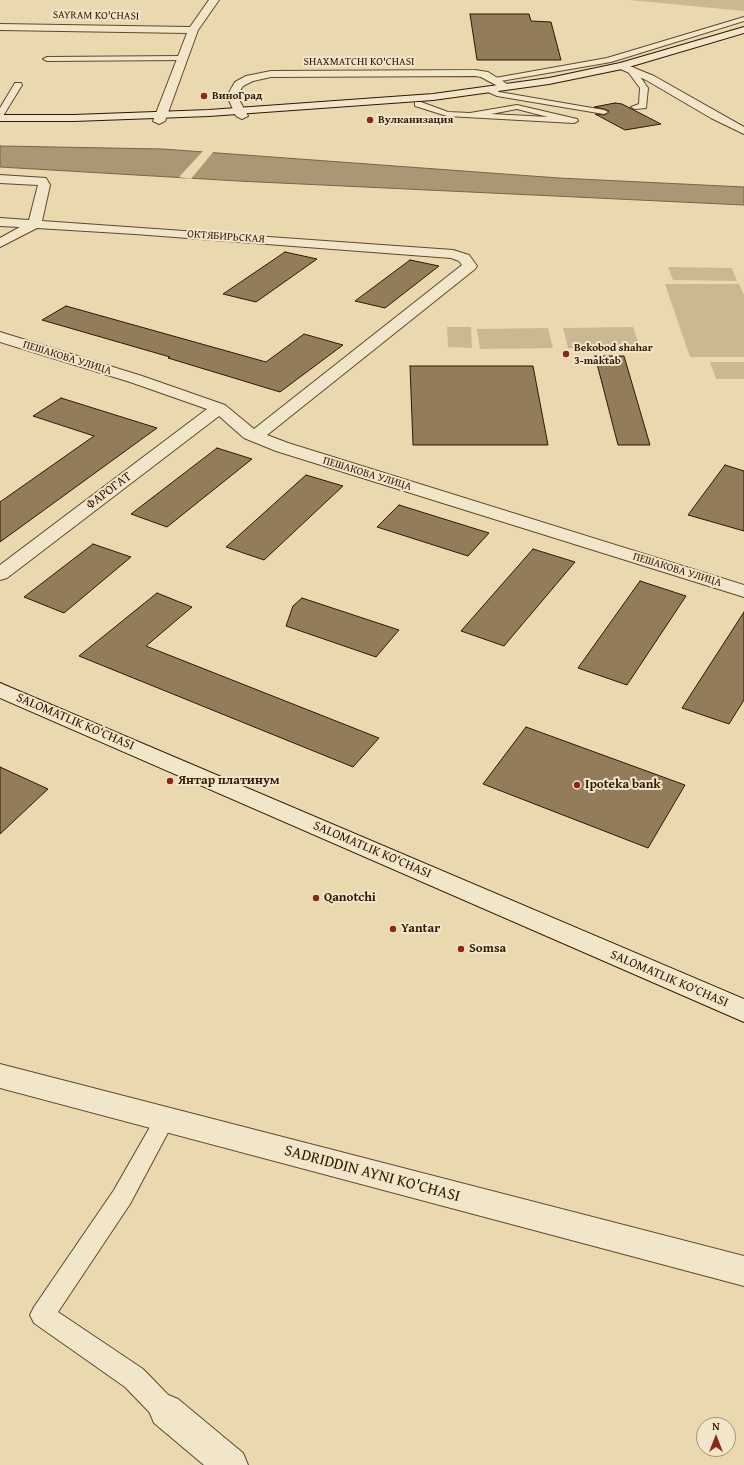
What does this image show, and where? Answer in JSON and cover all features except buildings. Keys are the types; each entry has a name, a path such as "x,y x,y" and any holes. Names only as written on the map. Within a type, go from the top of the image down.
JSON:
{"street":[{"path":"160,118 192,30 214,0"},
{"name":"SAYRAM KO'CHASI","path":"0,27 192,30"},
{"path":"242,114 433,97 508,87 626,68 744,30"},
{"path":"0,124 60,125 418,104 494,88 532,89 626,68 744,37"},
{"path":"626,68 650,78 744,131"},
{"name":"SHAXMATCHI KO'CHASI","path":"242,114 232,96 239,84 250,78 271,74 475,73 484,74 494,88"},
{"path":"0,118 160,118"},
{"path":"0,180 42,181 44,185 35,224 0,243"},
{"name":"ОКТЯБИРЬСКАЯ","path":"0,222 453,254 464,258 470,266 256,436"},
{"name":"ПЕШАКОВА УЛИЦА","path":"0,338 136,380 218,408 250,434 282,448 744,591"},
{"name":"ФАРОГАТ","path":"0,574 218,408"},
{"name":"SALOMATLIK KO‘CHASI","path":"0,690 744,1011"},
{"name":"SADRIDDIN AYNI KO'CHASI","path":"0,1076 744,1271"},
{"path":"166,1412 231,1465"}],"lane":[{"path":"494,88 608,60 744,18"},
{"path":"47,59 182,58"},
{"path":"626,68 644,88 643,106 635,107"},
{"path":"0,114 18,85"},
{"path":"494,88 604,112"},
{"path":"418,104 447,114 574,121 517,107 470,115"},
{"path":"165,1119 122,1197 42,1315 134,1378 166,1412"}],"shaded area":[{"path":"630,0 744,0 744,11"},
{"path":"0,146 163,149 559,178 744,187 744,205 238,181 0,167"},
{"path":"668,267 732,268 737,281 673,280"},
{"path":"665,284 739,284 744,295 744,357 690,357"},
{"path":"447,327 471,327 472,348 448,347"},
{"path":"633,327 640,347 568,348 563,328"},
{"path":"548,328 553,348 480,349 477,329"},
{"path":"710,362 744,362 744,379 716,379"}],"pier":[{"path":"203,151 214,151 191,179 179,177"}],"place":[{"name":"ВиноГрад","path":"204,96"},
{"name":"Вулканизация","path":"370,120"},
{"name":"Bekobod shahar 3-maktab","path":"566,354"},
{"name":"Янтар платинум","path":"170,781"},
{"name":"Ipoteka bank","path":"577,785"},
{"name":"Qanotchi","path":"316,898"},
{"name":"Yantar","path":"393,929"},
{"name":"Somsa","path":"461,949"}]}
